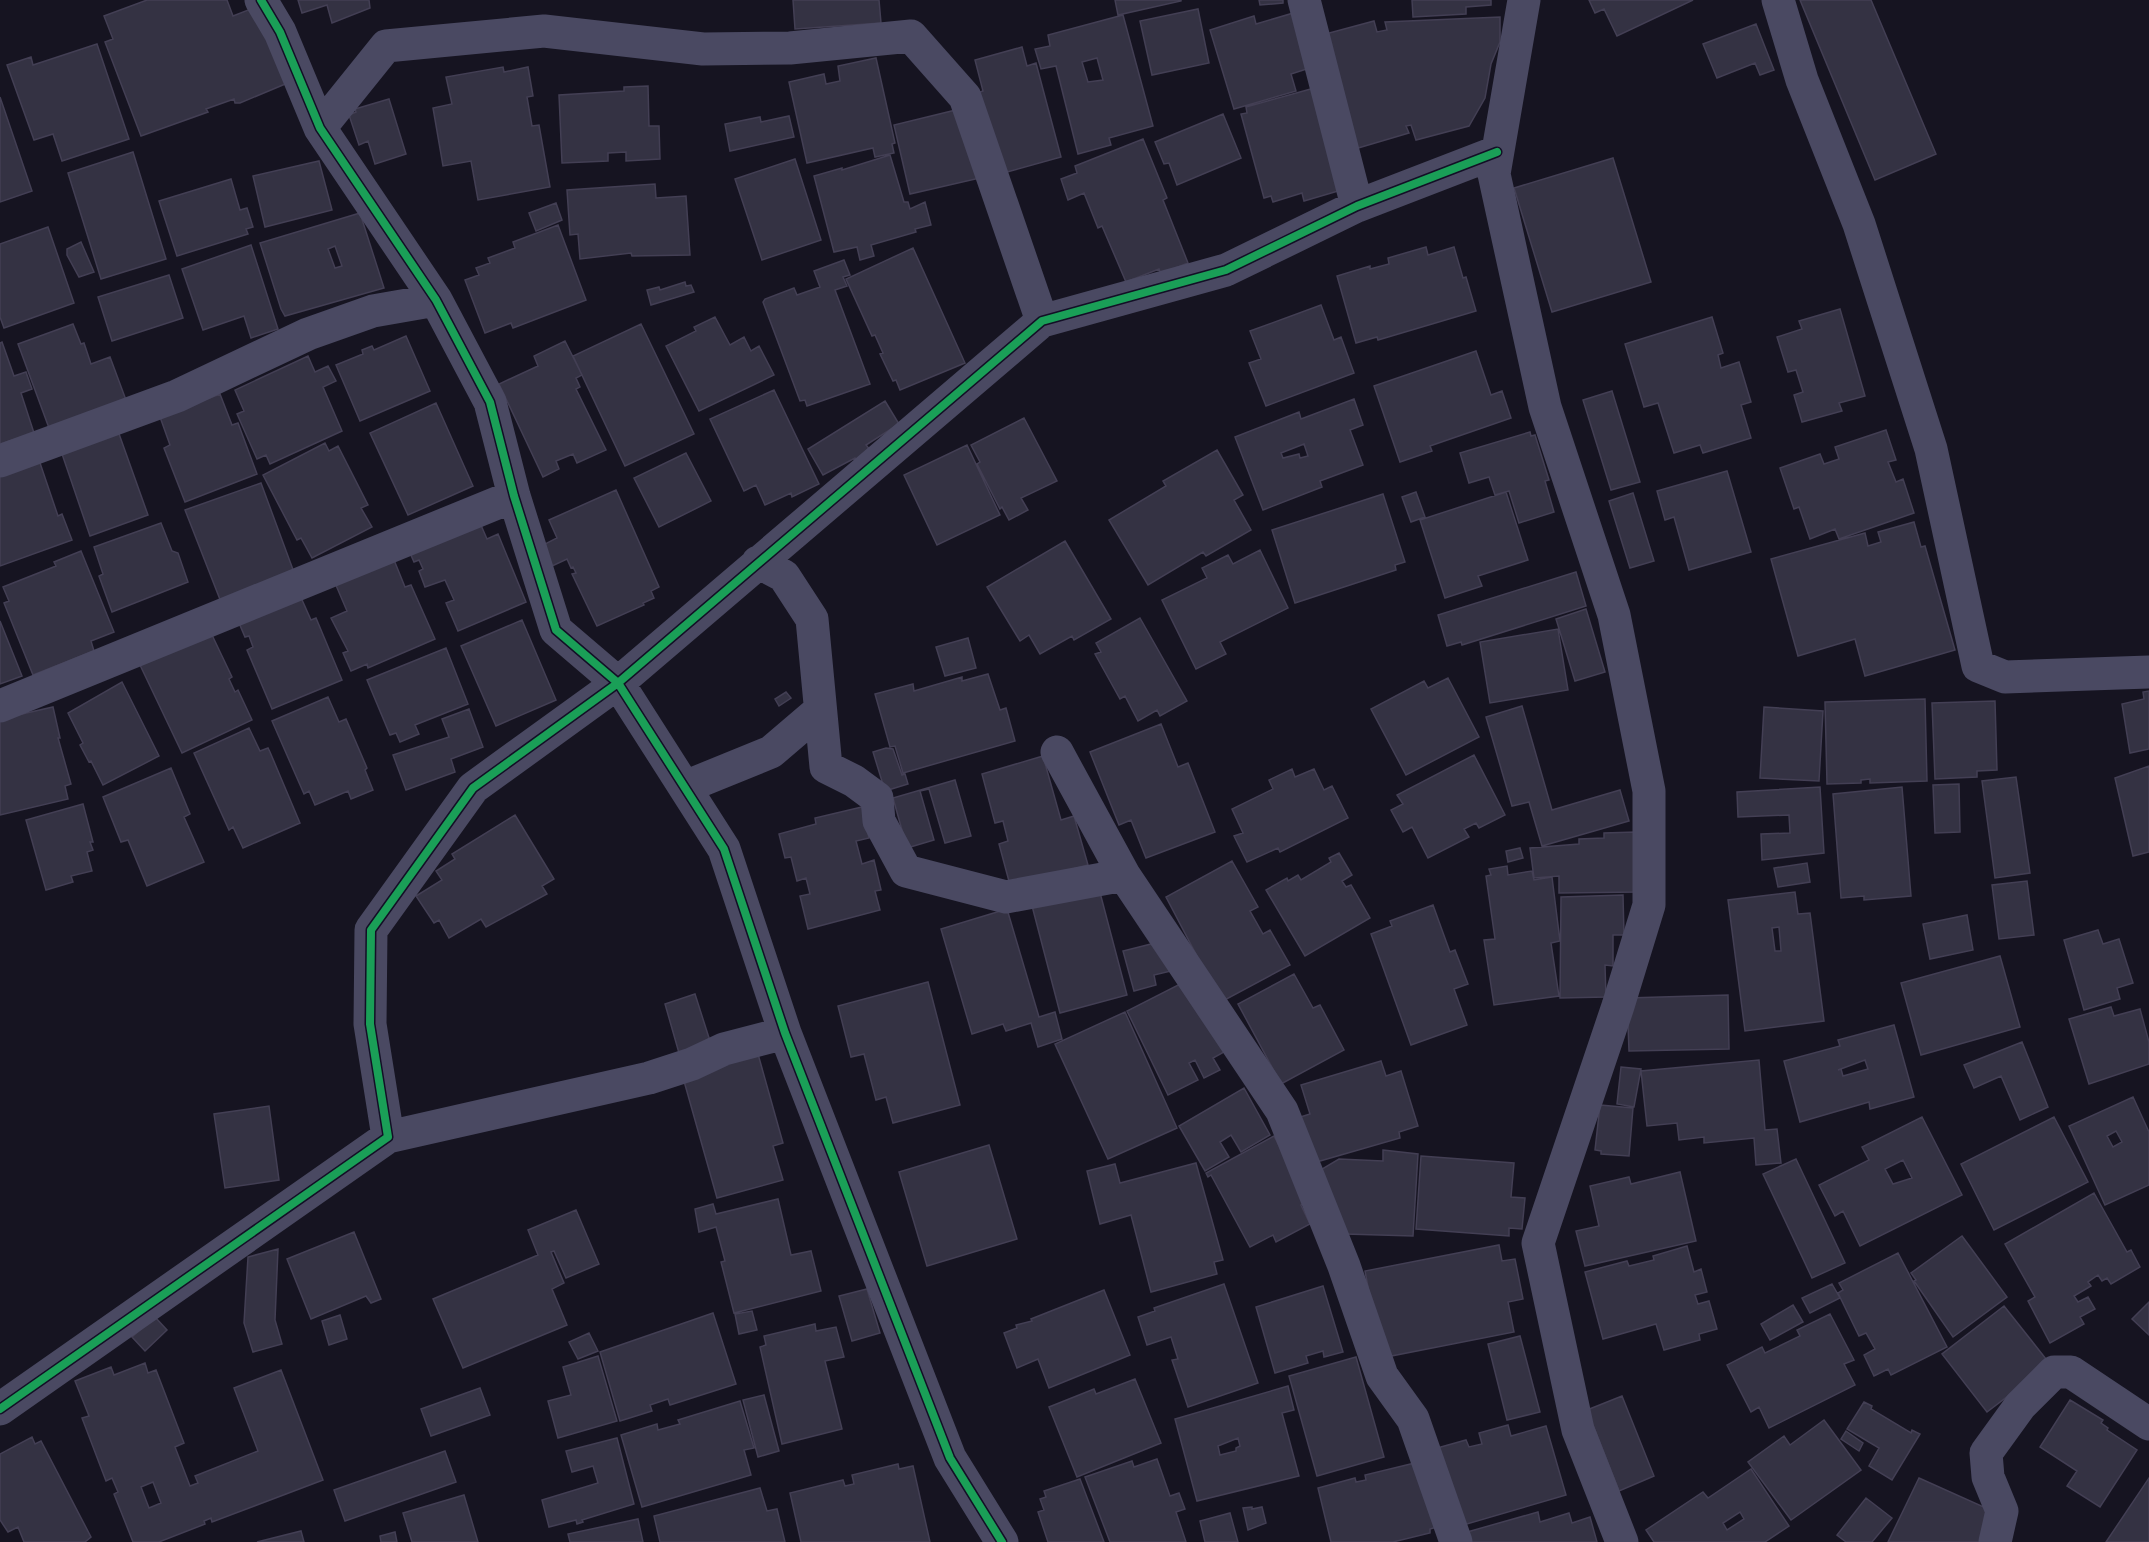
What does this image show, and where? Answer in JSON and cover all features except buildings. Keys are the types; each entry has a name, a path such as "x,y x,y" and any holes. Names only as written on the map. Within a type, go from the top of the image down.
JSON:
{"street":[{"path":"261,0 280,32 320,128 435,300 490,402 514,496 556,630 618,683 724,849 784,1033 950,1458 1002,1542"},
{"path":"1304,0 1357,206"},
{"path":"1524,0 1494,174 1545,408 1614,615 1649,791 1648,905 1618,1006 1538,1243 1578,1430 1622,1542"},
{"path":"1778,0 1802,80 1858,224 1931,449 1978,666 2005,677 2149,672"},
{"path":"320,128 386,46 544,31 703,49 790,48 911,36 965,97 1042,321"},
{"path":"388,1137 370,1024 371,930 473,788 618,683 1042,321 1226,270 1357,206 1497,152"},
{"path":"0,461 177,396 308,334 373,311 435,300"},
{"path":"0,706 514,496"},
{"path":"758,562 784,576 812,620 826,767 854,781 877,798 879,821 906,871 1006,897 1124,874"},
{"path":"685,787 771,752 819,711"},
{"path":"1057,752 1124,874 1282,1111 1344,1266 1382,1376 1413,1419 1456,1542"},
{"path":"0,1409 388,1137 649,1078 692,1064 724,1049 784,1033"},
{"path":"1995,1542 2002,1511 1988,1478 1986,1453 2020,1406 2054,1372 2071,1372 2149,1424"}],"cycle path":[{"path":"261,0 280,32 320,128 436,300 490,402 514,496 556,630 618,683 724,849 785,1033 950,1458 1002,1542"},
{"path":"0,1409 388,1137 370,1024 371,930 473,788 618,683 1042,321 1226,270 1357,206 1497,152"}]}
